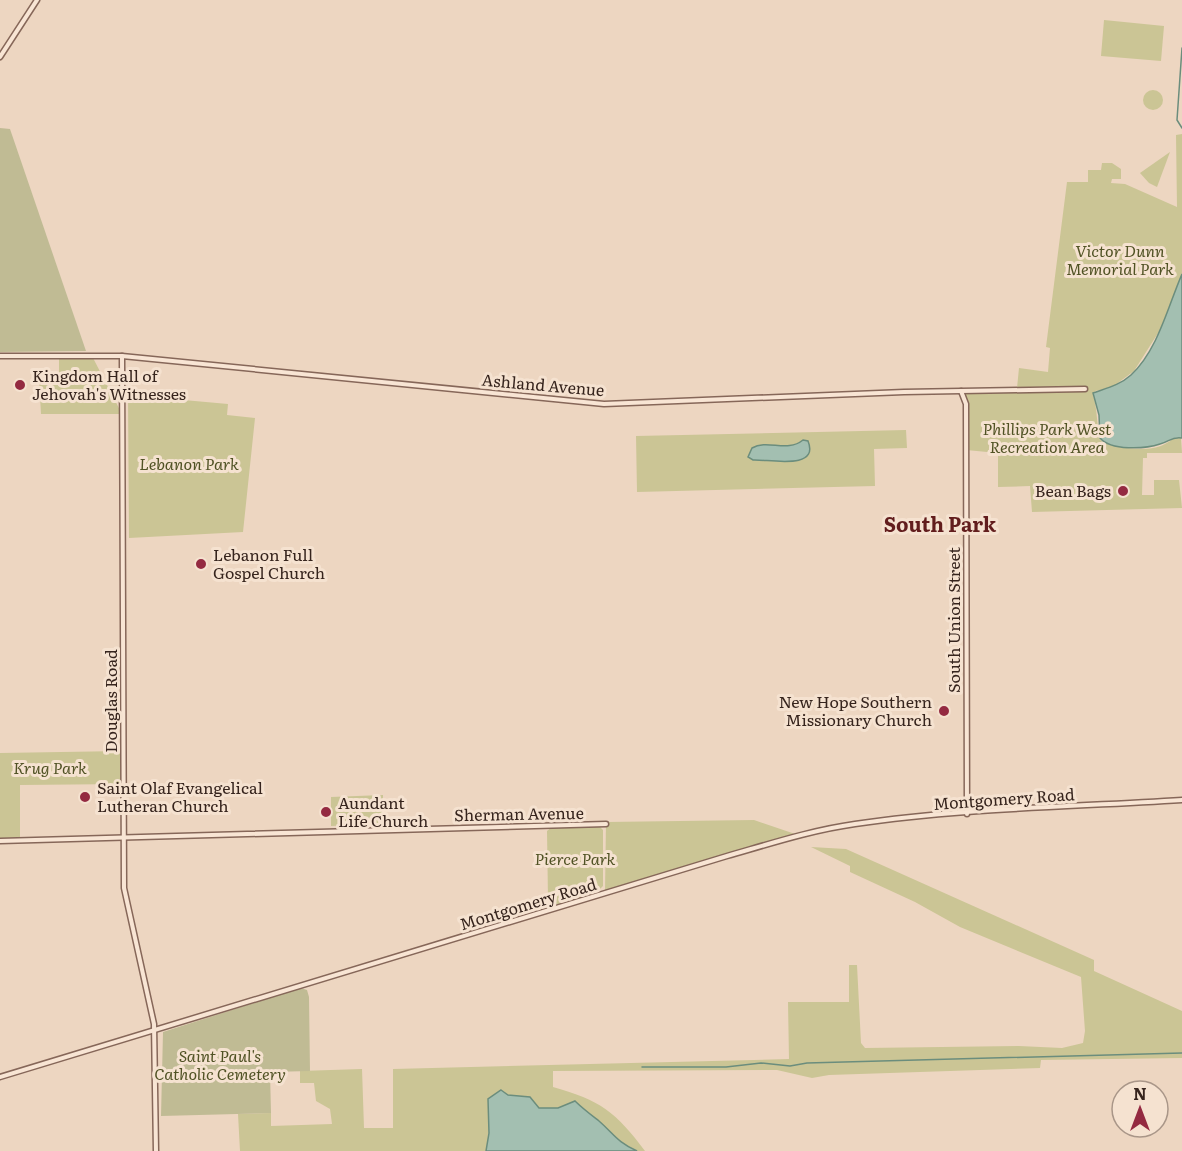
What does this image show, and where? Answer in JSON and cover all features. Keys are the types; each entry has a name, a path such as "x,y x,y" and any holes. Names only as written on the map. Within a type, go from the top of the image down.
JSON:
{"street":[{"path":"0,57 37,0"},
{"name":"Ashland Avenue","path":"0,357 122,356 604,404 961,391 1085,389"},
{"name":"Douglas Road","path":"122,356 124,888 154,1030 156,1151"},
{"name":"South Union Street","path":"961,391 966,404 967,814"},
{"name":"Montgomery Road","path":"0,1077 786,840 856,824 967,814 1182,800"},
{"name":"Sherman Avenue","path":"0,841 606,824"}],"green space":[{"path":"1104,20 1164,26 1161,61 1101,56"},
{"path":"1153,90 1160,93 1163,100 1160,107 1153,110 1146,107 1143,100 1146,93"},
{"path":"0,128 10,129 86,351 0,352"},
{"path":"1182,134 1182,274 1160,330 1134,371 1111,388 1095,391 1093,395 1101,441 1107,444 1141,449 1157,447 1173,439 1181,438 1182,453 1147,453 1147,458 1143,458 1142,495 1154,495 1154,480 1179,480 1182,508 1032,512 1030,486 998,487 998,453 966,450 966,404 961,391 1017,388 1019,368 1048,372 1050,348 1046,347 1067,182 1088,182 1088,170 1101,170 1102,163 1112,163 1121,169 1121,179 1112,179 1111,183 1125,184 1177,207 1176,135"},
{"path":"1170,152 1157,187 1149,183 1140,173"},
{"path":"59,356 92,356 122,414 41,414 39,377 59,376"},
{"name":"Lebanon Park","path":"128,395 228,404 227,415 255,418 243,532 129,538"},
{"path":"906,430 907,448 874,449 875,486 637,492 636,436"},
{"name":"Krug Park","path":"123,751 124,784 20,785 20,839 0,840 0,753"},
{"path":"383,795 383,824 331,826 331,797"},
{"path":"754,820 801,836 605,892 606,822"},
{"name":"Pierce Park","path":"599,826 603,830 603,886 597,892 552,906 548,899 547,831 552,827"},
{"path":"811,847 846,849 1094,960 1094,971 1182,1011 1182,1058 1041,1060 1040,1068 829,1075 812,1078 777,1070 553,1071 553,1087 583,1097 606,1109 625,1126 645,1151 240,1151 238,1114 271,1113 271,1126 332,1124 330,1109 316,1101 314,1083 300,1083 300,1071 362,1069 364,1128 393,1128 393,1069 789,1059 788,1002 849,1002 849,965 857,965 861,1043 865,1048 1019,1046 1062,1048 1083,1043 1085,1031 1081,977 960,927 915,902 850,872 850,866"},
{"name":"Saint Paul's Catholic Cemetery","path":"301,988 307,990 309,997 310,1071 270,1072 271,1113 161,1116 163,1032"}],"shaded area":[{"path":"1182,274 1182,438 1137,448 1120,447 1105,442 1100,438 1099,415 1093,393 1122,381 1140,365 1161,327"},
{"path":"803,440 808,441 810,450 807,456 800,460 753,460 748,457 752,448 758,446 784,446 797,444"},
{"path":"501,1090 508,1095 530,1097 539,1108 558,1108 575,1101 620,1141 637,1151 486,1151 489,1133 488,1099"}],"waterway":[{"path":"1182,48 1177,120 1182,128"},
{"path":"642,1067 726,1067 761,1063 790,1066 807,1063 1182,1053"}],"place":[{"name":"Kingdom Hall of Jehovah's Witnesses","path":"20,385"},
{"name":"Bean Bags","path":"1123,491"},
{"name":"Lebanon Full Gospel Church","path":"201,564"},
{"name":"New Hope Southern Missionary Church","path":"944,711"},
{"name":"Saint Olaf Evangelical Lutheran Church","path":"85,797"},
{"name":"Aundant Life Church","path":"326,812"}],"district":[{"name":"South Park","path":"940,525"}],"park label":[{"name":"Victor Dunn Memorial Park","path":"1120,260"},
{"name":"Phillips Park West Recreation Area","path":"1047,438"}]}
